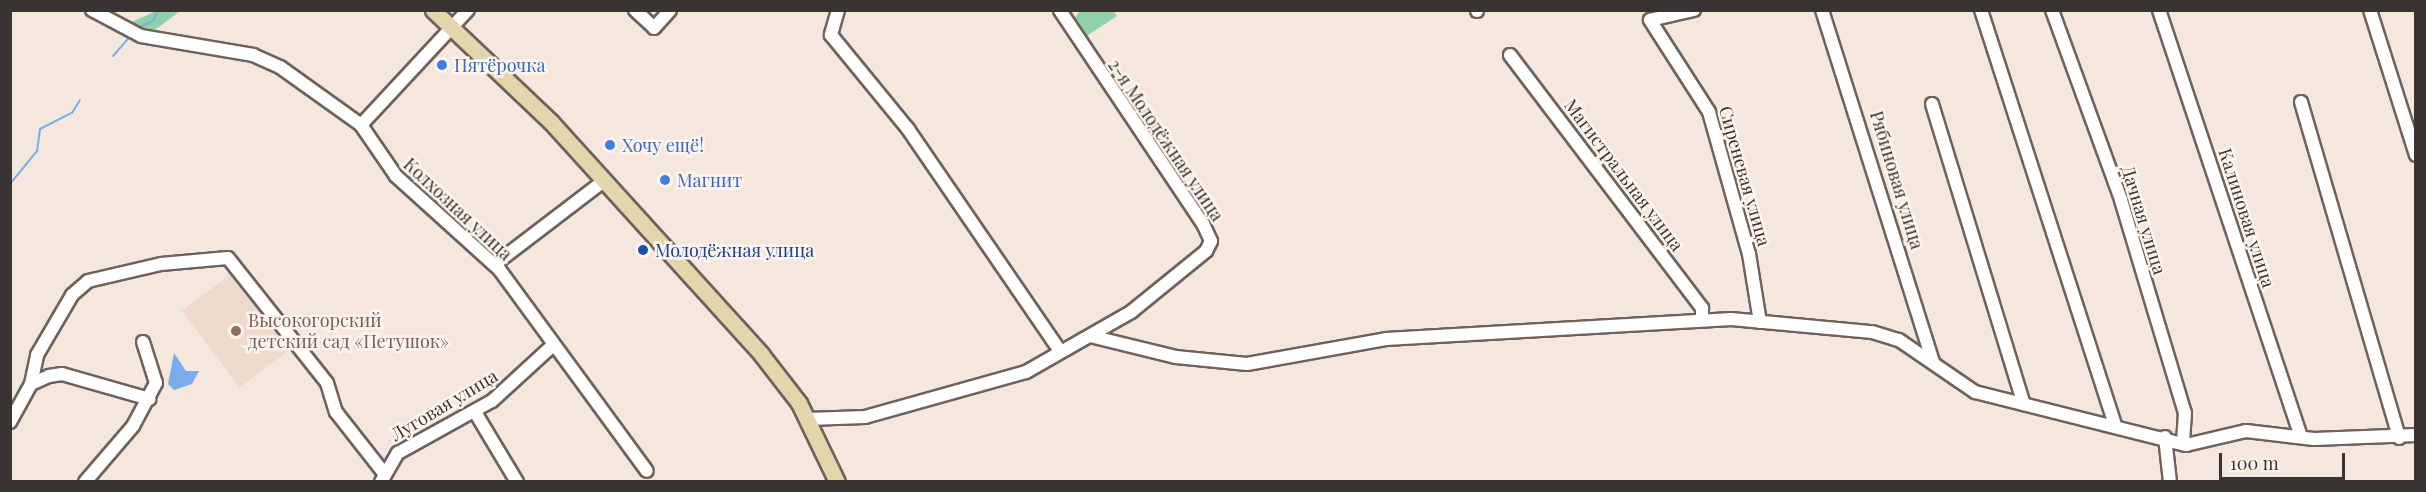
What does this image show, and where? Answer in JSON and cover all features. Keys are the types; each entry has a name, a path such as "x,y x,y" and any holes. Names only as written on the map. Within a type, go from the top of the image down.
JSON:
{"main road":[{"path":"433,10 604,180 761,354 808,419 837,482"}],"street":[{"name":"Колхозная улица","path":"92,10 141,36 253,55 280,67 361,125 396,176 495,264 552,346 647,471"},
{"path":"361,125 468,10"},
{"path":"635,10 654,28 670,10"},
{"path":"838,10 831,35 908,129 1060,351"},
{"name":"2-я Молодёжная улица","path":"808,419 865,417 1026,372 1090,336 1166,286 1200,258 1211,241 1060,10"},
{"name":"Сиреневая улица","path":"1694,10 1650,20 1709,112 1749,254 1760,322"},
{"name":"Рябиновая улица","path":"1822,10 1933,362"},
{"path":"1981,10 2115,424"},
{"name":"Дачная улица","path":"2052,10 2121,200 2185,413 2183,444"},
{"name":"Калиновая улица","path":"2159,10 2301,437"},
{"path":"2370,10 2415,155"},
{"name":"Магистральная улица","path":"1510,55 1702,308 1702,320"},
{"path":"2301,102 2399,438"},
{"path":"1932,104 2024,404"},
{"path":"495,264 604,180"},
{"name":"Луговая улица","path":"10,422 31,384 37,355 72,295 88,281 161,264 228,258 327,383 336,412 382,477 414,442 475,412 552,346"},
{"path":"1090,336 1176,357 1247,364 1386,339 1702,320 1760,322 1872,332 1899,340 1975,392 2115,424 2183,444 2196,446 2246,431 2301,437 2399,438 2415,435"},
{"path":"85,482 133,426 149,399 155,371 143,342"},
{"path":"31,384 62,374 149,399"},
{"path":"475,412 517,482"},
{"path":"2165,437 2170,482"}],"shaded area":[{"name":"Высокогорский детский сад «Петушок»","path":"232,273 290,350 239,388 182,311"}],"green space":[{"path":"156,11 180,11 151,33 125,25"},
{"path":"1080,11 1113,11 1117,16 1085,37 1074,19"}],"water":[{"path":"174,353 186,371 199,371 192,384 174,390 168,384"}],"waterway":[{"path":"137,28 153,21 158,10"},
{"path":"113,56 128,39"},
{"path":"10,184 37,151 40,129 72,113 80,100"}],"place":[{"name":"Пятёрочка","path":"442,65"},
{"name":"Хочу ещё!","path":"610,145"},
{"name":"Магнит","path":"665,180"},
{"name":"Молодёжная улица","path":"643,250"},
{"name":"Высокогорский детский сад «Петушок»","path":"236,331"}]}
